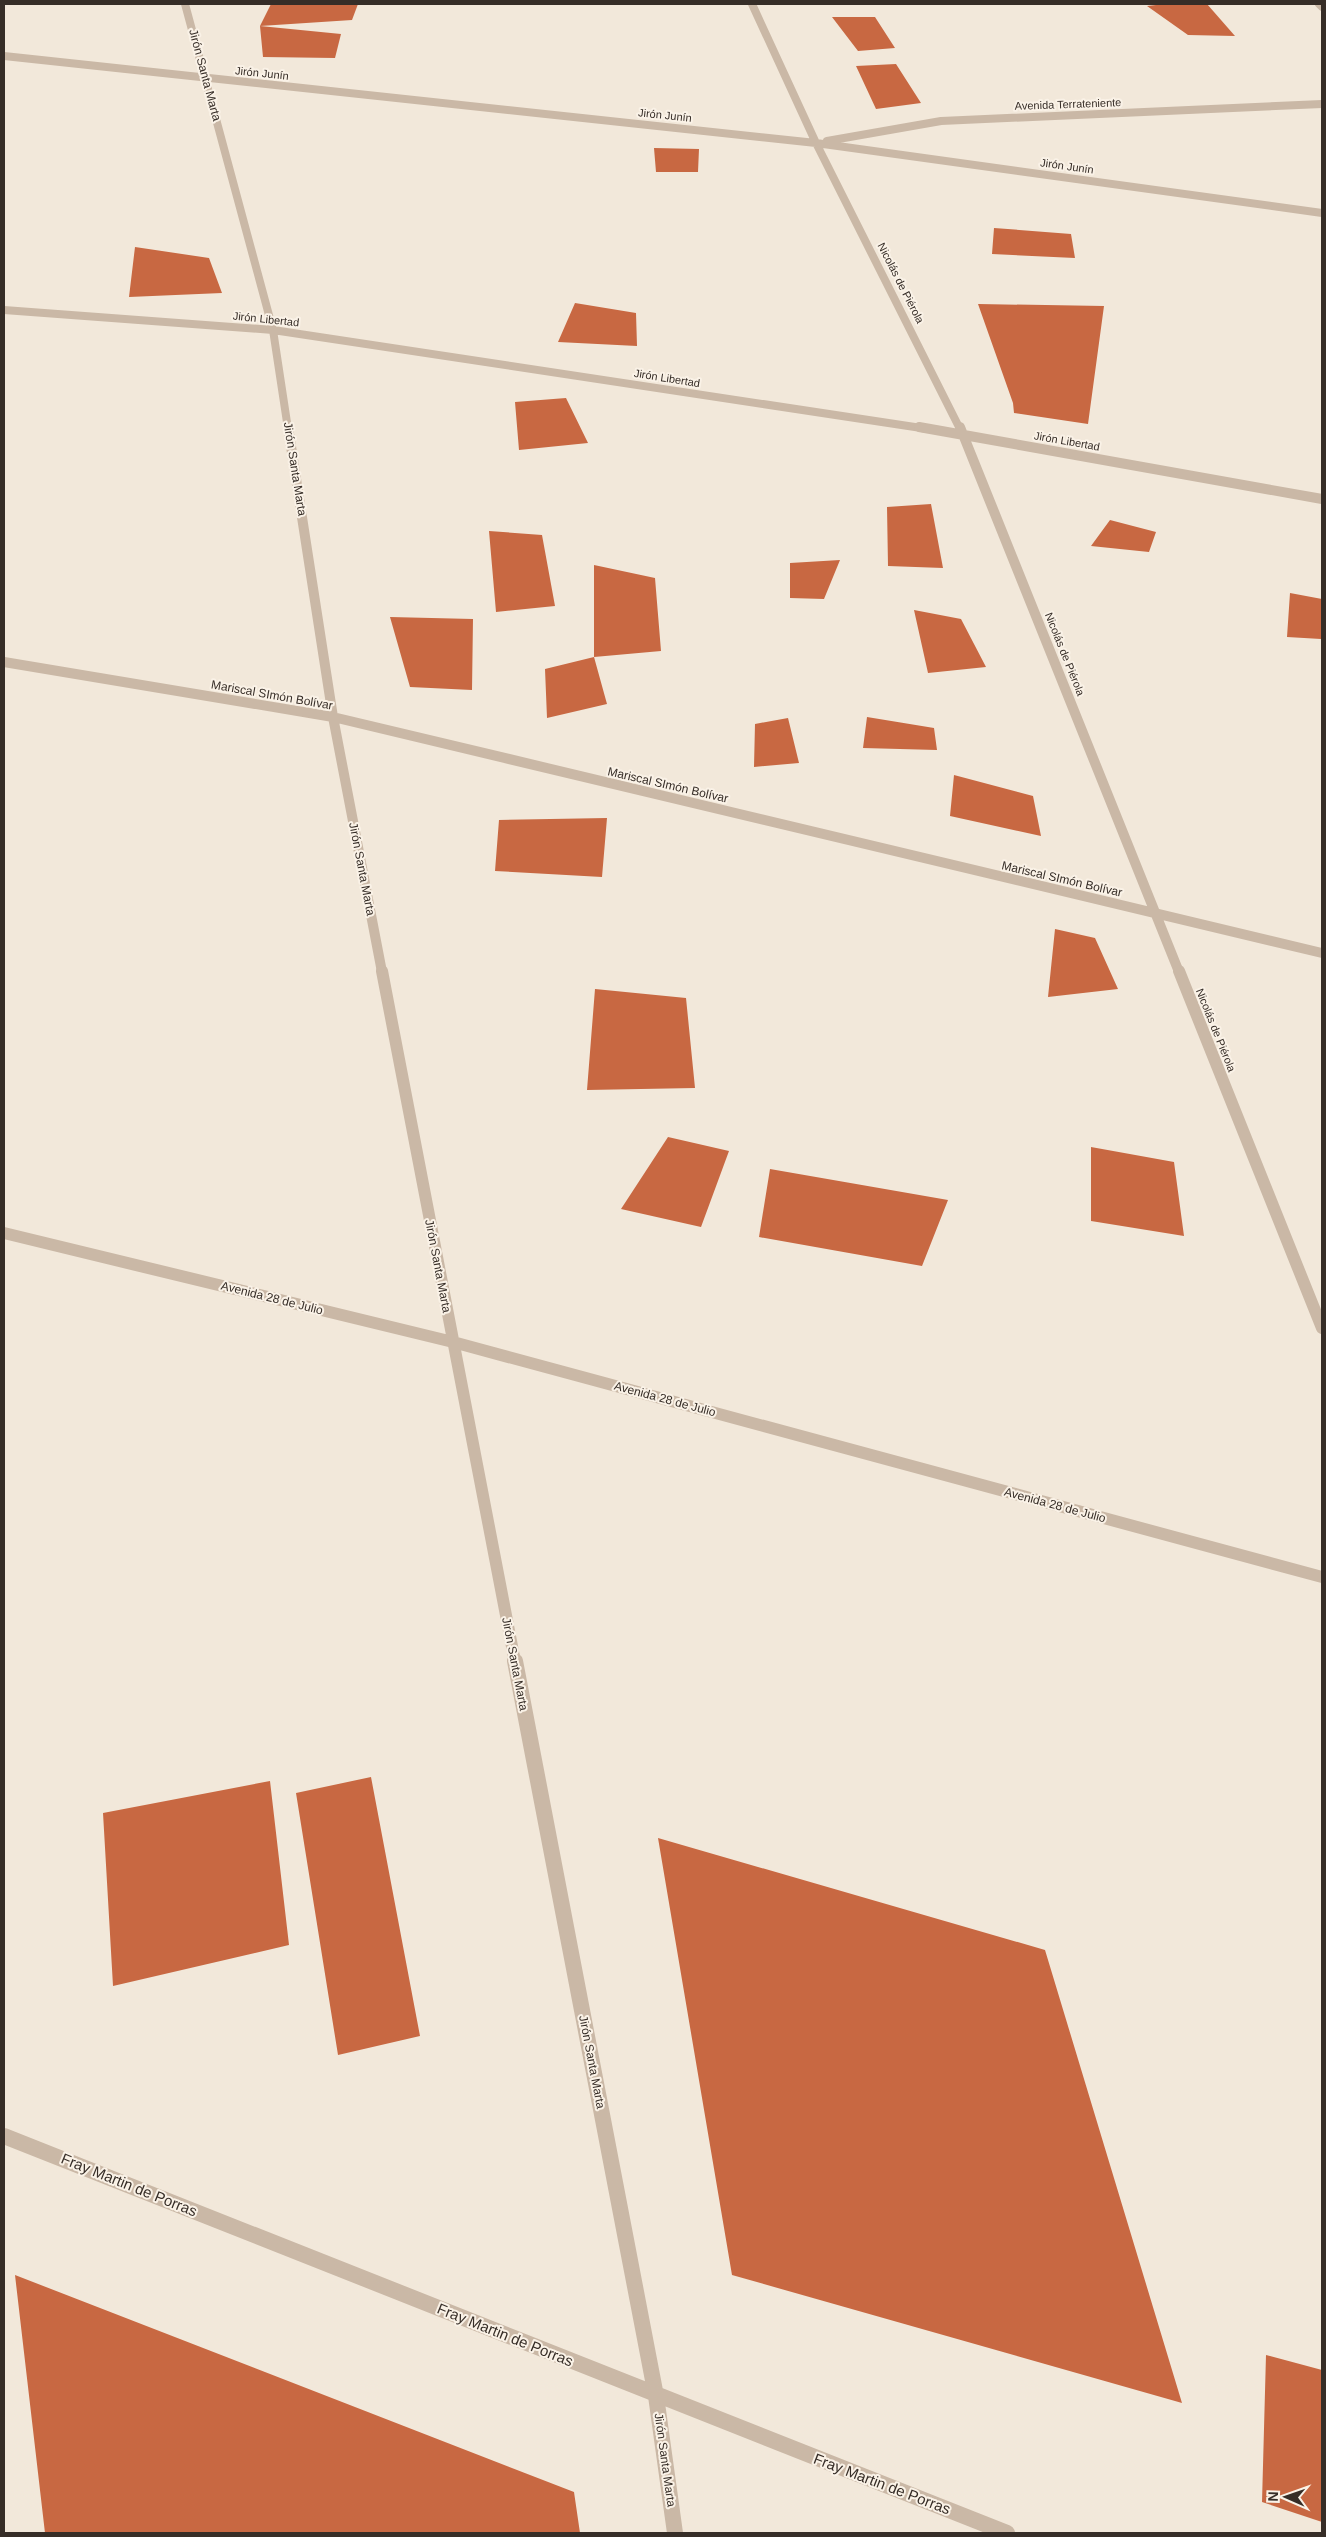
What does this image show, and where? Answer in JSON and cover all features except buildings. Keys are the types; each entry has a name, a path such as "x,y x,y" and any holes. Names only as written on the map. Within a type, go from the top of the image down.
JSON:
{"street":[{"name":"Jirón Santa Marta","path":"185,4 273,330 333,717 656,2396 676,2533"},
{"name":"Nicolás de Piérola","path":"752,4 816,143 963,434 1322,1328"},
{"path":"1319,4 1322,8"},
{"name":"Jirón Junín","path":"4,56 816,143 1322,212"},
{"name":"Avenida Terrateniente","path":"816,143 941,121 1322,104"},
{"name":"Jirón Libertad","path":"4,310 273,330 963,434 1322,499"},
{"name":"Mariscal SImón Bolívar","path":"4,662 333,717 1322,953"},
{"name":"Avenida 28 de Julio","path":"4,1233 453,1342 1322,1577"},
{"name":"Fray Martin de Porras","path":"4,2136 656,2396 1007,2533"}]}
